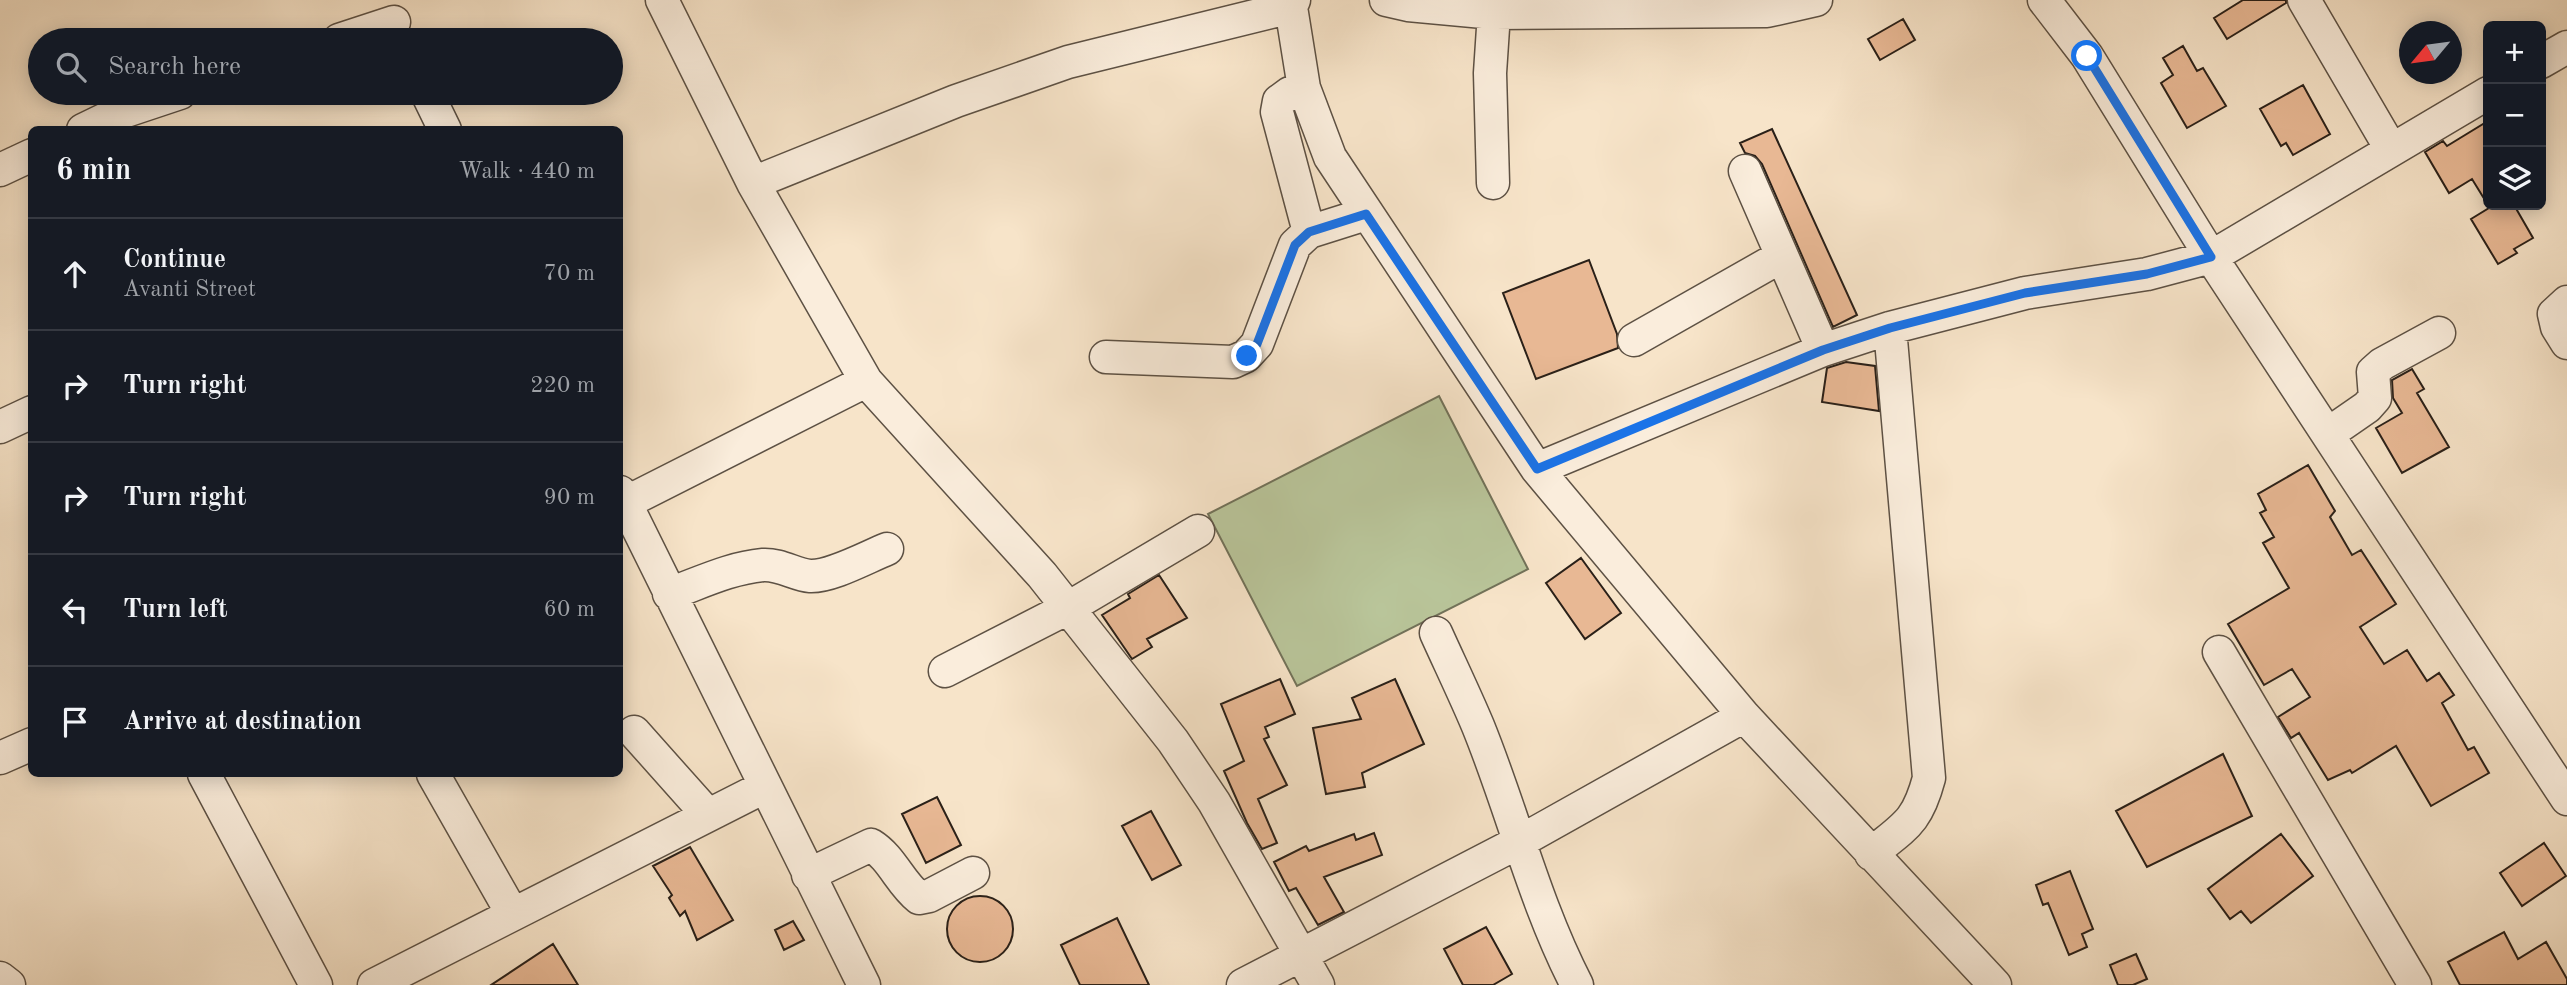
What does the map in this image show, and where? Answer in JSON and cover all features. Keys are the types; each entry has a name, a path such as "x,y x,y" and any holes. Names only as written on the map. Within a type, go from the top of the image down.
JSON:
{"street":[{"path":"662,0 753,183 866,382 1042,575 1172,741 1214,802 1318,985"},
{"path":"1386,0 1408,5 1494,13 1766,10 1816,0"},
{"path":"2044,0 2087,56 2211,257 2567,799"},
{"path":"2304,0 2391,149"},
{"path":"753,183 956,101 1068,62 1293,3 1304,89 1330,157 1537,469 1744,716 1995,985"},
{"path":"1493,183 1490,73 1494,13"},
{"path":"373,28 393,21"},
{"path":"2546,59 2567,47"},
{"path":"1304,89 1290,93 1279,102 1277,112 1309,232"},
{"path":"1537,469 1823,350 1890,328 2025,293 2147,274 2211,257 2483,96"},
{"path":"91,126 144,105"},
{"path":"433,105 443,126"},
{"path":"0,170 28,157"},
{"path":"1745,171 1823,350"},
{"path":"1106,357 1233,362 1247,356 1257,344 1295,245 1309,232 1366,214"},
{"path":"1634,340 1782,256"},
{"path":"2567,302 2554,314 2557,327 2567,343"},
{"path":"1871,854 1913,820 1922,802 1928,778 1890,328"},
{"path":"2328,434 2367,407 2375,398 2373,372 2382,364 2439,333"},
{"path":"623,497 866,382"},
{"path":"0,427 28,414"},
{"path":"623,499 864,985"},
{"path":"945,671 1068,608 1198,531"},
{"path":"670,594 740,568 767,565 791,569 809,576 827,573 887,549"},
{"path":"1436,634 1478,726 1532,883 1561,954 1577,985"},
{"path":"2219,652 2416,985"},
{"path":"1243,985 1519,842 1744,716"},
{"path":"634,732 708,815"},
{"path":"0,758 28,746"},
{"path":"206,777 316,985"},
{"path":"435,777 512,913"},
{"path":"374,985 764,787"},
{"path":"808,875 871,845 882,852 911,892 919,898 929,896 973,873"},
{"path":"0,978 9,985"}],"green space":[{"path":"1439,396 1528,569 1297,686 1208,514"}],"building":[{"path":"2243,0 2286,0 2286,3 2227,39 2214,18"},
{"path":"1903,19 1915,40 1880,60 1868,39"},
{"path":"2183,46 2197,71 2203,68 2226,106 2187,128 2161,83 2173,75 2163,58"},
{"path":"2303,85 2330,134 2293,155 2286,143 2281,146 2260,109"},
{"path":"2483,124 2483,197 2472,179 2449,193 2425,152 2443,141 2447,146"},
{"path":"1772,129 1857,315 1833,327 1762,164 1755,156 1745,153 1740,143"},
{"path":"2486,210 2517,210 2533,238 2514,249 2517,253 2498,264 2471,219"},
{"path":"1589,260 1617,334 1618,348 1536,379 1503,293"},
{"path":"1846,362 1875,366 1879,411 1822,402 1827,368"},
{"path":"2412,369 2424,389 2417,393 2449,447 2402,473 2376,428 2402,413 2393,398 2392,380"},
{"path":"2308,465 2335,511 2330,517 2352,555 2361,550 2396,604 2360,627 2384,664 2407,650 2427,681 2439,673 2454,695 2442,703 2468,750 2474,747 2489,773 2431,806 2396,746 2352,773 2350,770 2328,780 2299,733 2291,738 2278,717 2310,697 2292,669 2264,685 2228,624 2289,588 2263,543 2274,537 2260,513 2266,510 2258,494"},
{"path":"1581,558 1621,613 1585,639 1546,583"},
{"path":"1159,575 1187,618 1147,639 1152,647 1132,659 1102,615 1130,598 1128,594"},
{"path":"1280,679 1295,714 1265,727 1269,737 1264,739 1287,785 1258,799 1277,843 1262,849 1224,771 1244,761 1221,704"},
{"path":"1395,679 1424,744 1362,773 1365,787 1326,794 1313,728 1361,719 1352,698"},
{"path":"2223,754 2252,816 2147,867 2116,811"},
{"path":"937,797 961,845 926,863 902,814"},
{"path":"1151,811 1181,865 1152,880 1122,826"},
{"path":"1374,833 1382,855 1324,877 1344,912 1318,925 1296,888 1289,891 1274,862 1306,846 1309,851 1354,834 1356,840"},
{"path":"2281,834 2313,876 2251,923 2241,911 2230,919 2208,889"},
{"path":"2544,843 2566,876 2522,906 2500,873"},
{"path":"690,847 733,920 697,940 685,911 680,916 669,898 672,895 653,866"},
{"path":"2070,871 2093,929 2082,934 2087,947 2069,955 2048,903 2043,905 2036,885"},
{"path":"980,896 993,898 1008,911 1013,929 1011,942 998,957 980,962 967,960 952,947 947,929 949,916 962,901"},
{"path":"1117,918 1149,985 1080,985 1061,945"},
{"path":"793,921 804,940 784,950 775,930"},
{"path":"1486,927 1512,974 1493,985 1463,985 1444,949"},
{"path":"2504,932 2518,959 2546,942 2567,979 2567,985 2460,985 2448,962"},
{"path":"553,944 578,985 491,985"},
{"path":"2136,954 2147,979 2133,985 2118,985 2110,965"}],"route":[{"path":"1247,356 1257,344 1295,245 1309,232 1320,227 1366,214 1537,469 1823,350 1890,328 2025,293 2147,274 2211,257 2087,56"}]}
